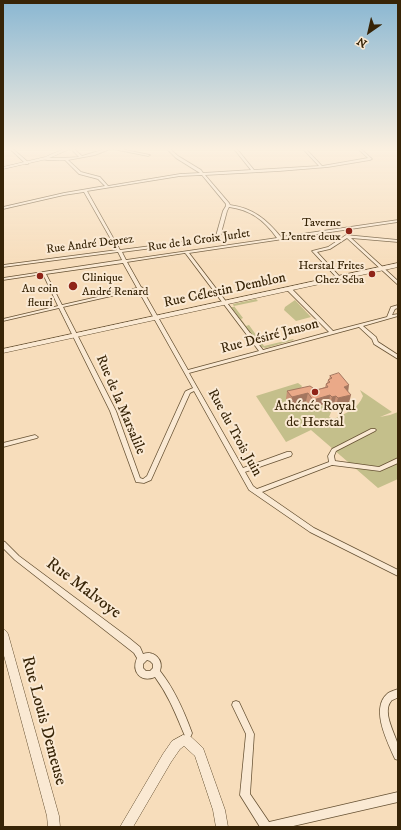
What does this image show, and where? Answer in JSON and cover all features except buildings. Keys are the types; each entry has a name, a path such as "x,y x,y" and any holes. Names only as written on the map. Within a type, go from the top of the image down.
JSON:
{"street":[{"path":"3,208 45,198 102,188"},
{"path":"214,188 228,206 243,208 258,216 266,222 280,239"},
{"name":"Rue du Trois Juin","path":"85,190 252,488 312,530 398,573"},
{"name":"Rue André Deprez","path":"3,266 214,239 218,237 224,211 228,206"},
{"name":"Rue de la Croix Jurlet","path":"3,280 398,221"},
{"path":"340,230 398,283"},
{"path":"339,278 314,252 329,248 347,236 398,241"},
{"path":"187,253 262,352"},
{"name":"Rue Célestin Demblon","path":"3,351 398,265"},
{"path":"44,273 76,335"},
{"path":"392,278 398,277"},
{"path":"3,320 140,288"},
{"path":"289,289 332,333"},
{"path":"389,317 393,308 398,306"},
{"name":"Rue Désiré Janson","path":"188,372 398,315"},
{"path":"359,325 374,338 376,343 398,357"},
{"name":"Rue de la Marsalile","path":"76,335 113,411 138,480 144,481 151,475 188,392 196,389"},
{"path":"332,463 331,456 334,450 373,430"},
{"path":"3,445 35,437"},
{"path":"242,471 289,454"},
{"path":"256,492 332,463 380,470 398,460"},
{"name":"Rue Malvoye","path":"3,544 17,558 136,650 142,659 139,668 142,674 149,675 156,672"},
{"name":"Rue Louis Demeuse","path":"3,634 53,822"},
{"path":"142,659 148,656 156,660 158,666 156,672 168,687 179,709 188,733"},
{"path":"398,693 393,694 386,701 384,717 398,756"},
{"path":"236,705 250,734 245,795 267,827 398,797"},
{"path":"126,827 167,758 176,745 183,740 186,740 199,752 219,810 222,827"}],"shaded area":[{"path":"256,299 258,301 234,306 243,318 241,319 246,326 249,325 264,346 294,340 266,348 261,347 231,307 234,307 233,304"},
{"path":"295,300 311,317 296,321 284,310 285,307"},
{"path":"298,383 302,386 291,405 306,401 312,408 326,404 332,410 329,417 334,419 351,410 358,404 363,396 360,390 392,412 380,417 398,412 398,479 378,488 311,430 286,442 256,396"}],"place":[{"name":"Taverne L'entre deux","path":"349,231"},
{"name":"Herstal Frites Chez Séba","path":"372,274"},
{"name":"Au coin fleuri","path":"40,276"},
{"name":"Clinique André Renard","path":"73,286"},
{"name":"Athénée Royal de Herstal","path":"315,392"}]}
